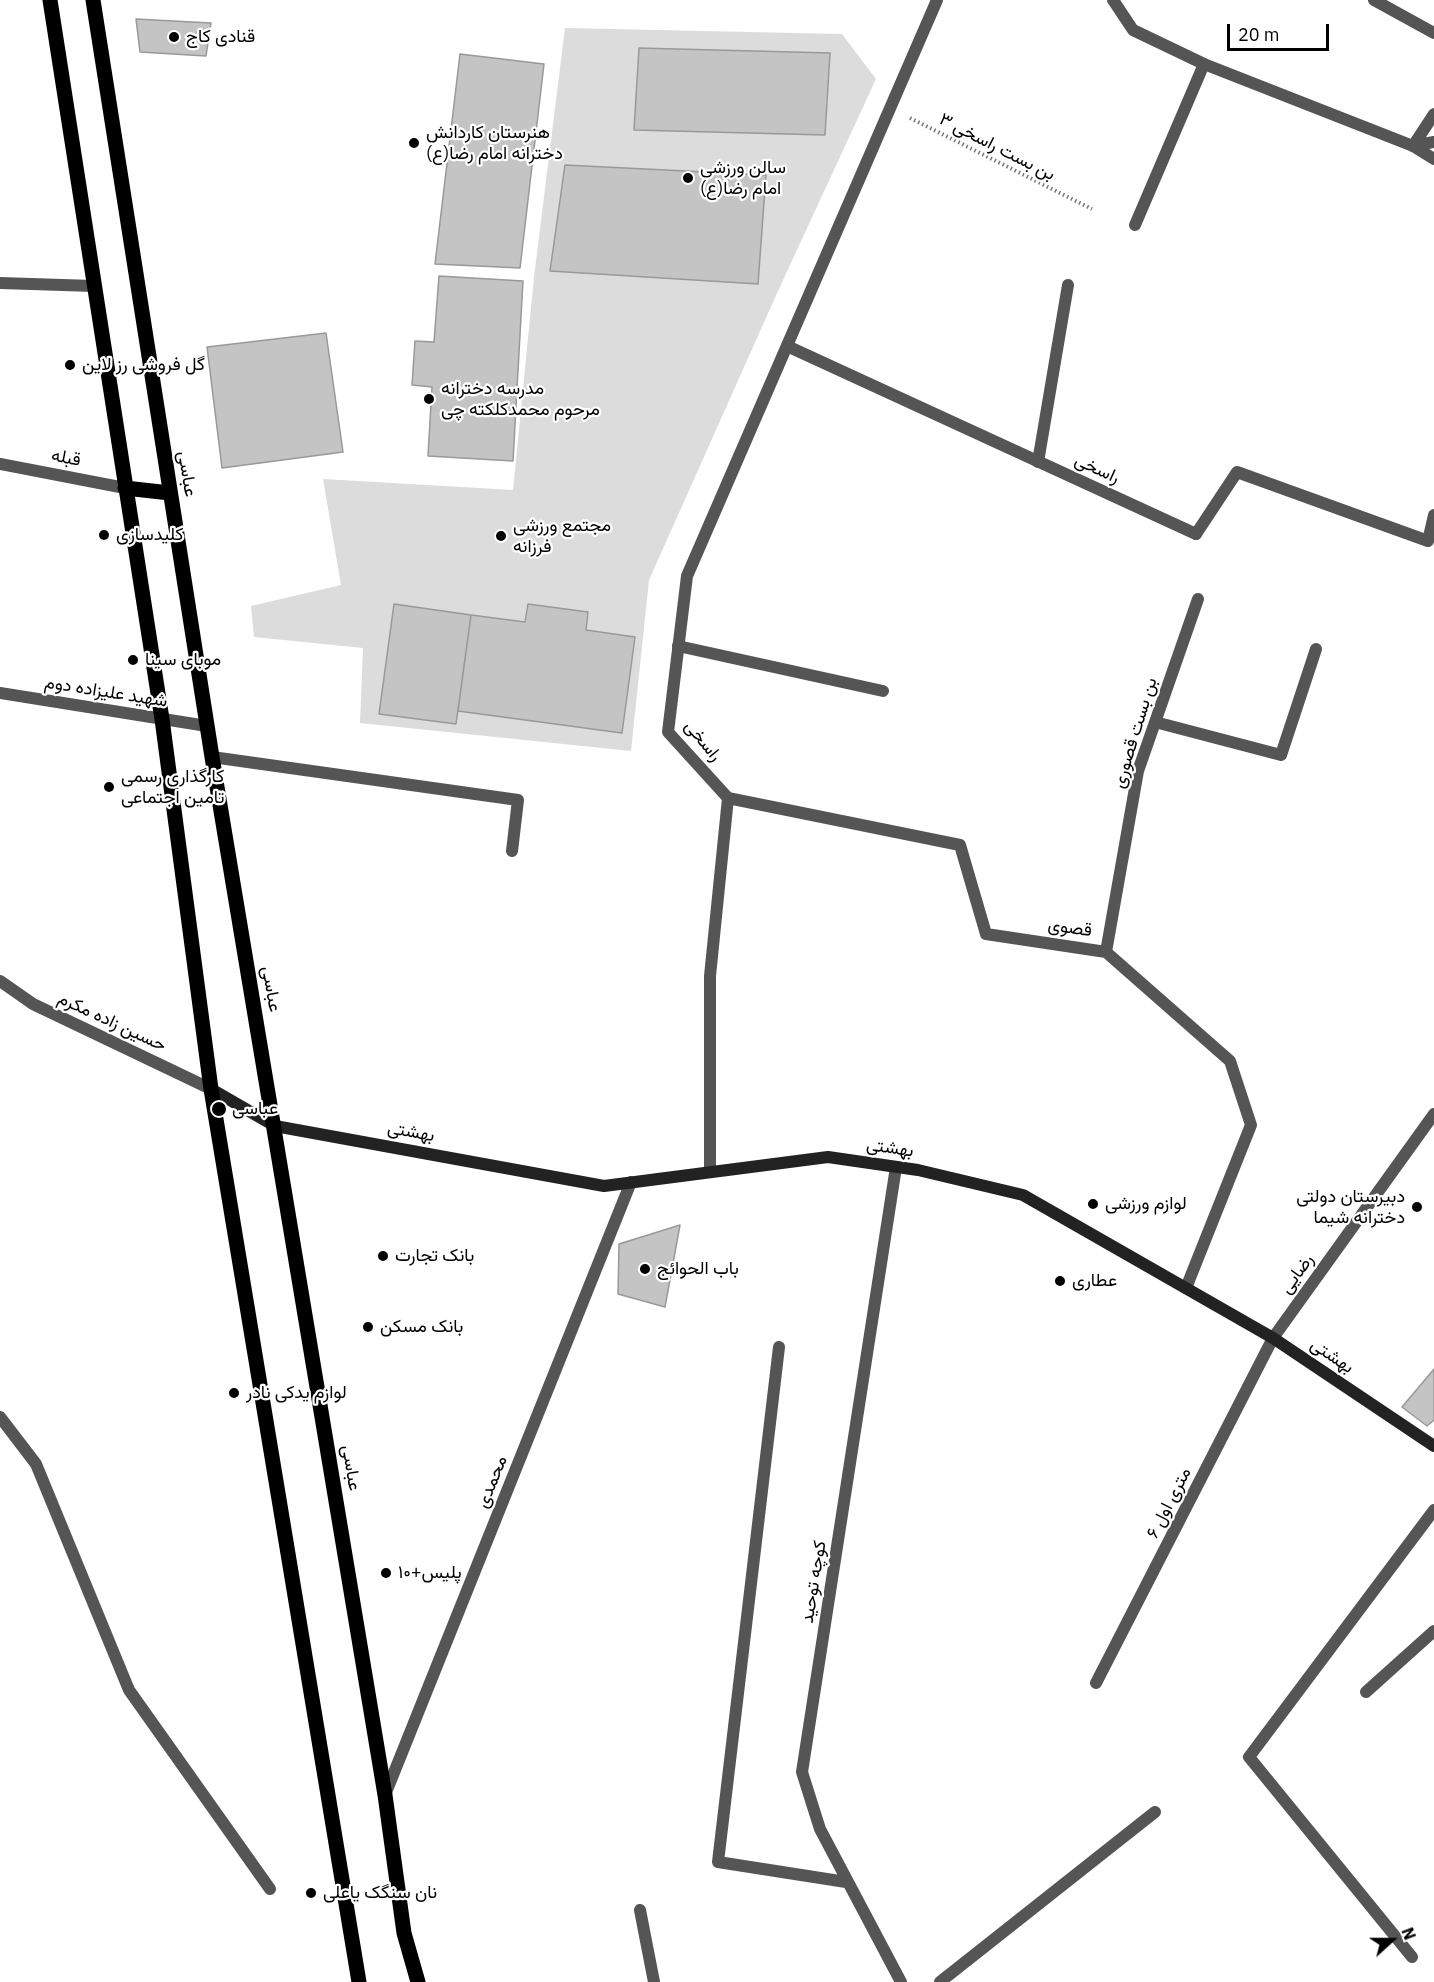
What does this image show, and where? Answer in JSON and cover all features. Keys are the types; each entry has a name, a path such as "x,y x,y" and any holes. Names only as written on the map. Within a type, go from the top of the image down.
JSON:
{"main road":[{"path":"50,0 162,719 212,1089 359,1982"},
{"name":"عباسى","path":"93,0 212,757 385,1795 404,1933 418,1982"},
{"path":"125,488 171,493"},
{"path":"212,1089 275,1126"},
{"name":"بهشتی","path":"275,1126 604,1186 828,1157 896,1167 1023,1195 1273,1338 1434,1446"}],"street":[{"name":"راسخی","path":"729,798 668,732 687,576 937,0"},
{"path":"1113,0 1133,30 1204,64 1413,146 1434,159"},
{"path":"1374,0 1434,33"},
{"path":"1135,225 1204,64"},
{"path":"1413,146 1434,114"},
{"path":"1413,146 1434,142"},
{"path":"0,283 94,286"},
{"path":"1038,462 1068,285"},
{"name":"راسخی","path":"787,346 1196,534 1237,472 1428,541 1434,515"},
{"name":"قبله","path":"0,464 125,488"},
{"name":"بن بست قصوری","path":"1106,952 1138,771 1198,598"},
{"path":"678,646 882,691"},
{"path":"1155,722 1281,755 1316,649"},
{"name":"شهید علیزاده دوم","path":"0,693 207,726"},
{"path":"212,757 518,800 512,851"},
{"path":"710,1171 710,976 729,798"},
{"name":"قصوی","path":"729,798 960,846 986,934 1106,952 1230,1061 1251,1125 1186,1288"},
{"name":"حسین زاده مکرم","path":"0,981 33,1004 212,1089"},
{"name":"رضایی","path":"1273,1338 1434,1114"},
{"name":"کوچه توحید","path":"896,1167 802,1772 820,1829 846,1882 901,1982"},
{"name":"محمدی","path":"385,1795 631,1182"},
{"name":"۶ متری اول","path":"1096,1683 1273,1338"},
{"path":"779,1347 718,1862 846,1882"},
{"path":"0,1417 36,1464 129,1690 270,1889"},
{"path":"1412,1957 1249,1757 1434,1510"},
{"path":"1366,1692 1434,1631"},
{"path":"940,1982 1155,1812"},
{"path":"640,1910 654,1982"}],"path":[{"name":"بن بست راسخی ۳","path":"891,108 1092,209"}],"shaded area":[{"name":"مجتمع ورزشی فرزانه","path":"565,28 842,34 876,79 649,580 631,751 360,723 363,648 254,637 251,606 341,585 323,479 513,490 534,277"}],"building":[{"name":"قنادی کاج","path":"136,19 211,23 206,56 140,52"},
{"path":"639,48 830,53 825,135 634,130"},
{"path":"460,54 544,64 520,268 435,264"},
{"path":"565,165 766,175 758,284 550,271"},
{"path":"439,276 523,281 513,461 428,456 432,387 412,385 415,341 434,342"},
{"path":"326,333 343,452 222,468 207,347"},
{"path":"394,604 471,615 456,724 379,714"},
{"path":"528,604 588,612 586,630 635,637 622,733 458,711 471,615 525,622"},
{"name":"باب الحوائج","path":"680,1225 665,1307 618,1294 619,1244"},
{"path":"1434,1369 1434,1420 1427,1426 1402,1407"}],"place":[{"name":"قنادی کاج","path":"174,37"},
{"name":"هنرستان کاردانش دخترانه امام رضا(ع)","path":"414,143"},
{"name":"سالن ورزشی امام رضا(ع)","path":"688,178"},
{"name":"گل فروشی رز لاین","path":"70,365"},
{"name":"مدرسه دخترانه مرحوم محمدکلکته چی","path":"429,399"},
{"name":"کلیدسازی","path":"104,535"},
{"name":"مجتمع ورزشی فرزانه","path":"501,536"},
{"name":"موبای سینا","path":"133,660"},
{"name":"کارگذاری رسمی تامین اجتماعی","path":"109,787"},
{"name":"عباسی","path":"219,1109"},
{"name":"لوازم ورزشی","path":"1093,1204"},
{"name":"دبیرستان دولتی دخترانه شیما","path":"1417,1207"},
{"name":"بانک تجارت","path":"383,1256"},
{"name":"باب الحوائج","path":"645,1269"},
{"name":"عطاری","path":"1060,1281"},
{"name":"بانک مسکن","path":"368,1327"},
{"name":"لوازم یدکی نادر","path":"234,1393"},
{"name":"پلیس+۱۰","path":"386,1573"},
{"name":"نان سنگک یاعلی","path":"311,1893"}]}
